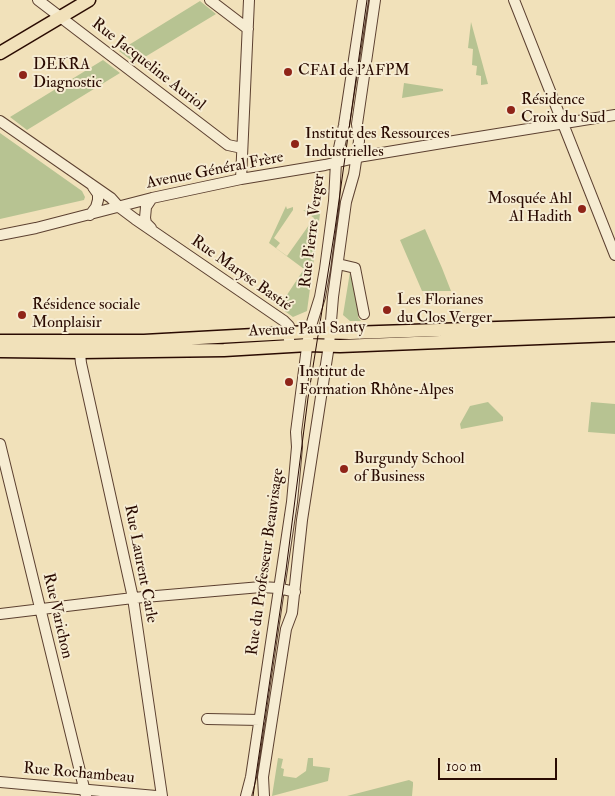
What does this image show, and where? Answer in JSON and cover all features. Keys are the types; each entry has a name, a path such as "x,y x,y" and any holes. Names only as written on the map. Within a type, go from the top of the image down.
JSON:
{"main road":[{"path":"0,53 78,0"},
{"path":"0,47 88,0"},
{"name":"Avenue Paul Santy","path":"407,337 615,324"},
{"name":"Avenue Paul Santy","path":"0,341 79,346 224,350 309,338 615,335"},
{"name":"Avenue Paul Santy","path":"0,351 79,346"}],"street":[{"name":"Rue Jacqueline Auriol","path":"38,0 228,145 242,148"},
{"path":"210,0 248,29"},
{"path":"241,179 249,0"},
{"name":"Rue Pierre Verger","path":"309,338 325,269 334,201 336,162 344,124 363,0"},
{"name":"Rue Pierre Verger","path":"330,339 333,297 346,202 359,141 358,124 375,0"},
{"path":"514,0 615,255"},
{"name":"Avenue Général Frère","path":"0,235 90,215 152,198 241,179 615,115"},
{"name":"Rue Maryse Bastié","path":"0,121 111,198 119,207 284,321 289,326 289,340"},
{"path":"90,215 96,207 98,200 98,194 92,186"},
{"name":"Rue Maryse Bastié","path":"152,198 146,207 146,223 159,235"},
{"name":"Rue Pierre Verger","path":"338,264 355,268 364,314"},
{"name":"Rue du Professeur Beauvisage","path":"246,796 260,720 292,502 296,432 309,338"},
{"name":"Rue du Professeur Beauvisage","path":"264,796 265,767 286,629 292,613 302,520 330,339"},
{"name":"Rue Laurent Carle","path":"79,346 133,598 162,796"},
{"name":"Rue Varichon","path":"0,444 85,793"},
{"path":"0,614 133,598 261,587 278,588 294,592"},
{"path":"207,719 260,720"},
{"name":"Rue Rochambeau","path":"0,782 85,793 156,796"}],"green space":[{"path":"200,1 216,14 135,63 119,51"},
{"path":"471,22 488,84 481,85 481,76 476,75 477,66 472,65 473,49 468,48"},
{"path":"103,60 120,73 27,130 10,117"},
{"path":"404,83 443,89 443,91 402,98"},
{"path":"0,133 82,191 85,197 84,200 0,219"},
{"path":"286,206 287,209 293,207 293,210 274,238 280,243 276,248 287,256 314,218 303,210 320,214 307,311 293,317 279,307 304,269 269,243"},
{"path":"425,229 451,291 422,291 400,240"},
{"path":"350,272 354,272 359,306 358,317 361,321 350,321 343,315"},
{"path":"488,402 503,417 503,421 461,429 460,424 470,406"},
{"path":"591,402 615,404 615,434 588,432"},
{"path":"278,758 283,759 281,768 284,769 283,776 296,778 306,771 308,758 313,758 313,766 330,768 328,781 272,796"},
{"path":"409,780 413,782 412,796 347,796"}],"tram line":[{"path":"253,796 286,570 308,398 335,229 367,0"}],"place":[{"name":"CFAI de l'AFPM","path":"288,72"},
{"name":"DEKRA Diagnostic","path":"23,75"},
{"name":"Résidence Croix du Sud","path":"511,110"},
{"name":"Institut des Ressources Industrielles","path":"295,144"},
{"name":"Mosquée Ahl Al Hadith","path":"582,209"},
{"name":"Les Florianes du Clos Verger","path":"387,310"},
{"name":"Résidence sociale Monplaisir","path":"22,315"},
{"name":"Institut de Formation Rhône-Alpes","path":"289,382"},
{"name":"Burgundy School of Business","path":"344,469"}]}
